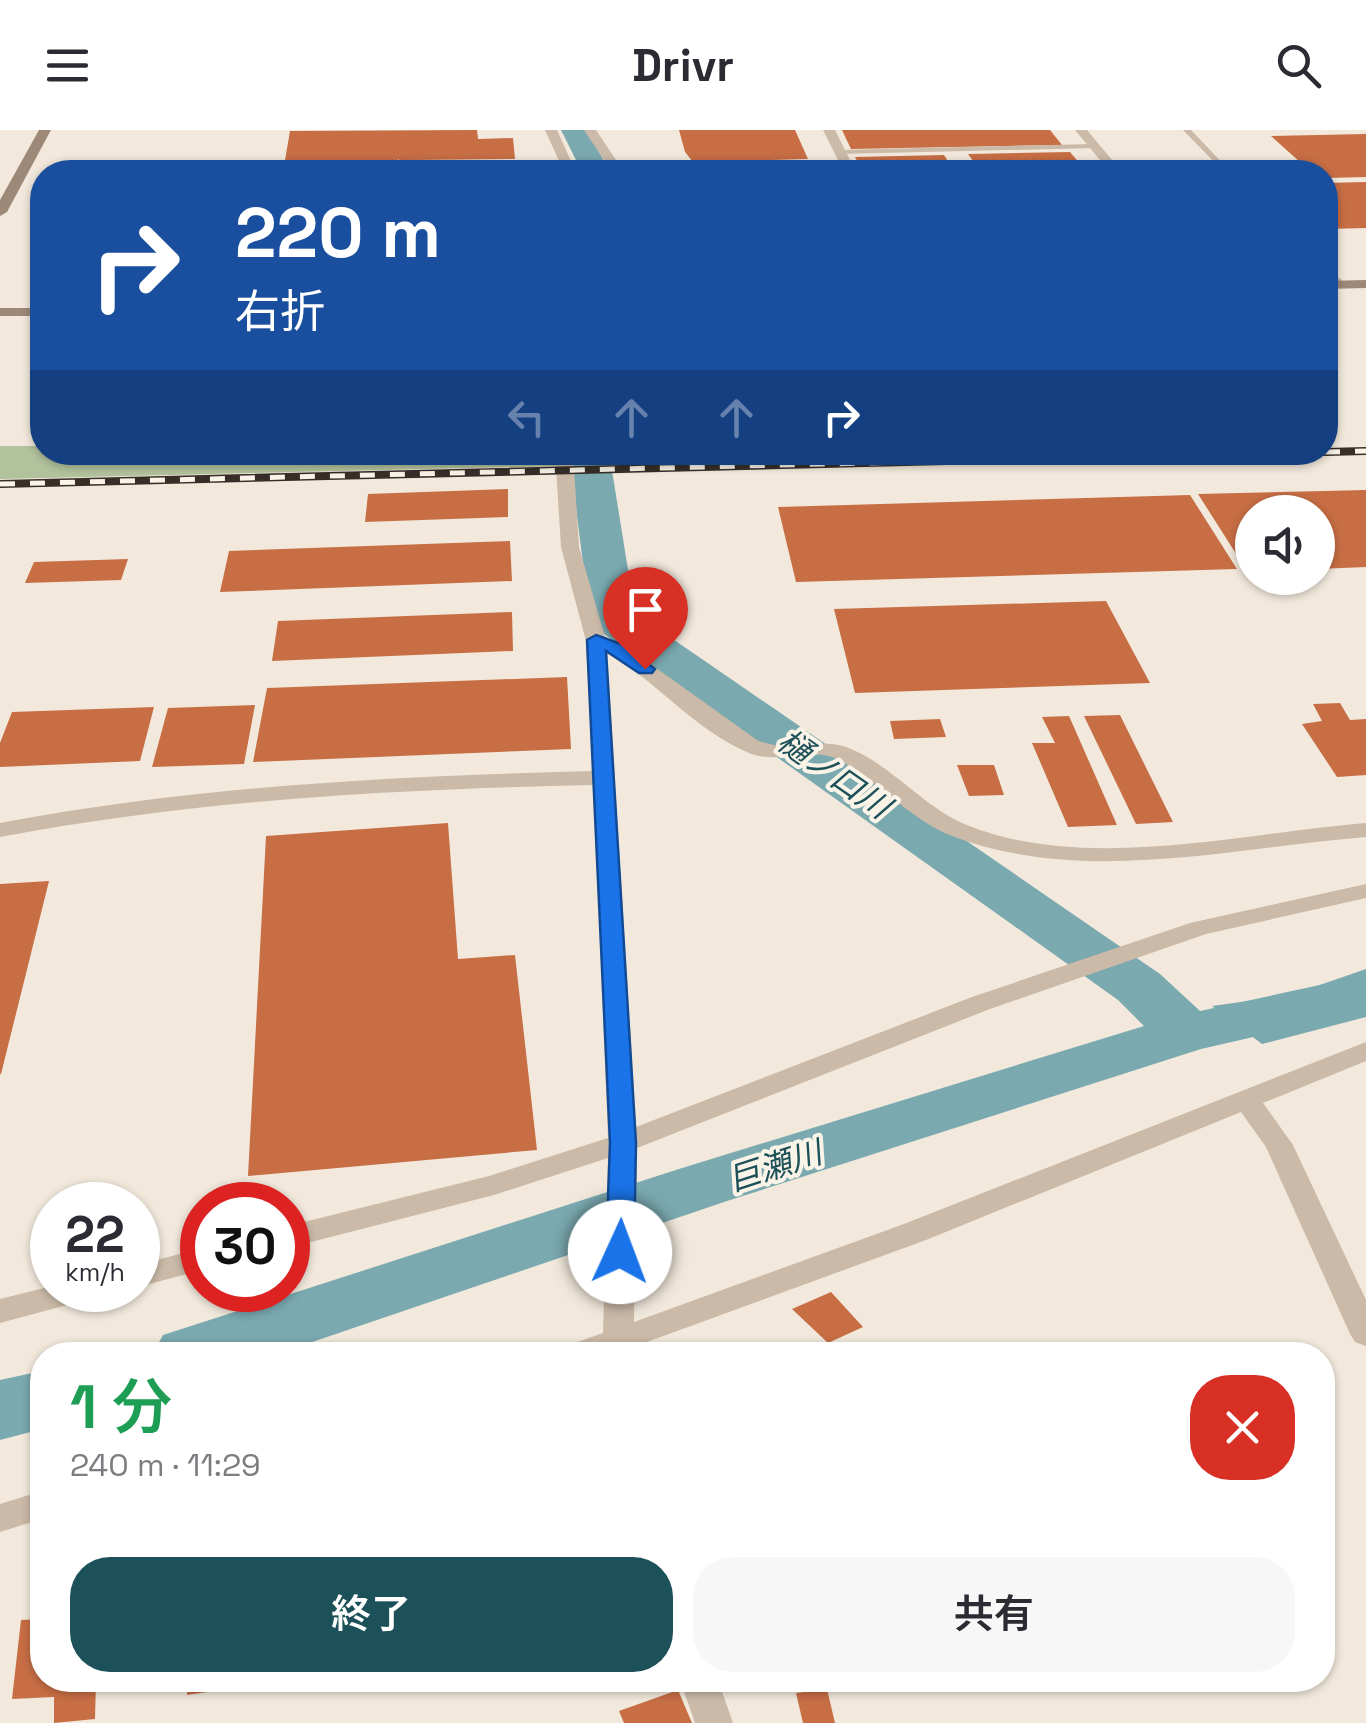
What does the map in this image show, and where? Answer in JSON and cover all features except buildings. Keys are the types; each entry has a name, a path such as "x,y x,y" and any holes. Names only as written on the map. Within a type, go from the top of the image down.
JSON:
{"street":[{"path":"0,212 45,130"},
{"path":"555,130 567,160"},
{"path":"590,130 608,160"},
{"path":"829,130 844,160"},
{"path":"1081,130 1106,160"},
{"path":"1338,284 1366,284"},
{"path":"0,312 30,312"},
{"path":"565,465 570,546 596,640 605,778 623,1148 618,1338 915,1232 1366,1051"},
{"path":"596,640 618,649 757,749 822,749 844,754 958,830 1019,847 1109,852 1366,830"},
{"path":"0,830 159,801 272,791 419,782 605,778"},
{"path":"310,1231 623,1148 981,1004 1134,949 1199,928 1366,891"},
{"path":"1247,1100 1279,1145 1366,1334"},
{"path":"0,1311 30,1303"},
{"path":"0,1518 30,1509"},
{"path":"703,1692 714,1723"}],"lane":[{"path":"1187,130 1216,160"},
{"path":"840,152 1094,146"}],"green space":[{"path":"0,446 30,446 30,465 558,466 0,479"}],"water":[{"path":"1366,969 1366,1017 1262,1044 1212,1006 1291,995"}],"waterway":[{"name":"樋ノ口川","path":"574,130 590,160"},
{"name":"樋ノ口川","path":"591,465 613,619 1139,987 1187,1033"},
{"name":"巨瀬川","path":"1187,1033 1366,993"},
{"name":"巨瀬川","path":"228,1342 703,1185 1187,1033"},
{"name":"巨瀬川","path":"0,1410 30,1403"}],"railway":[{"path":"1338,452 1366,451"},
{"path":"0,484 783,465"}],"route":[{"path":"620,1252 623,1143 596,640 618,649 645,669"}]}
